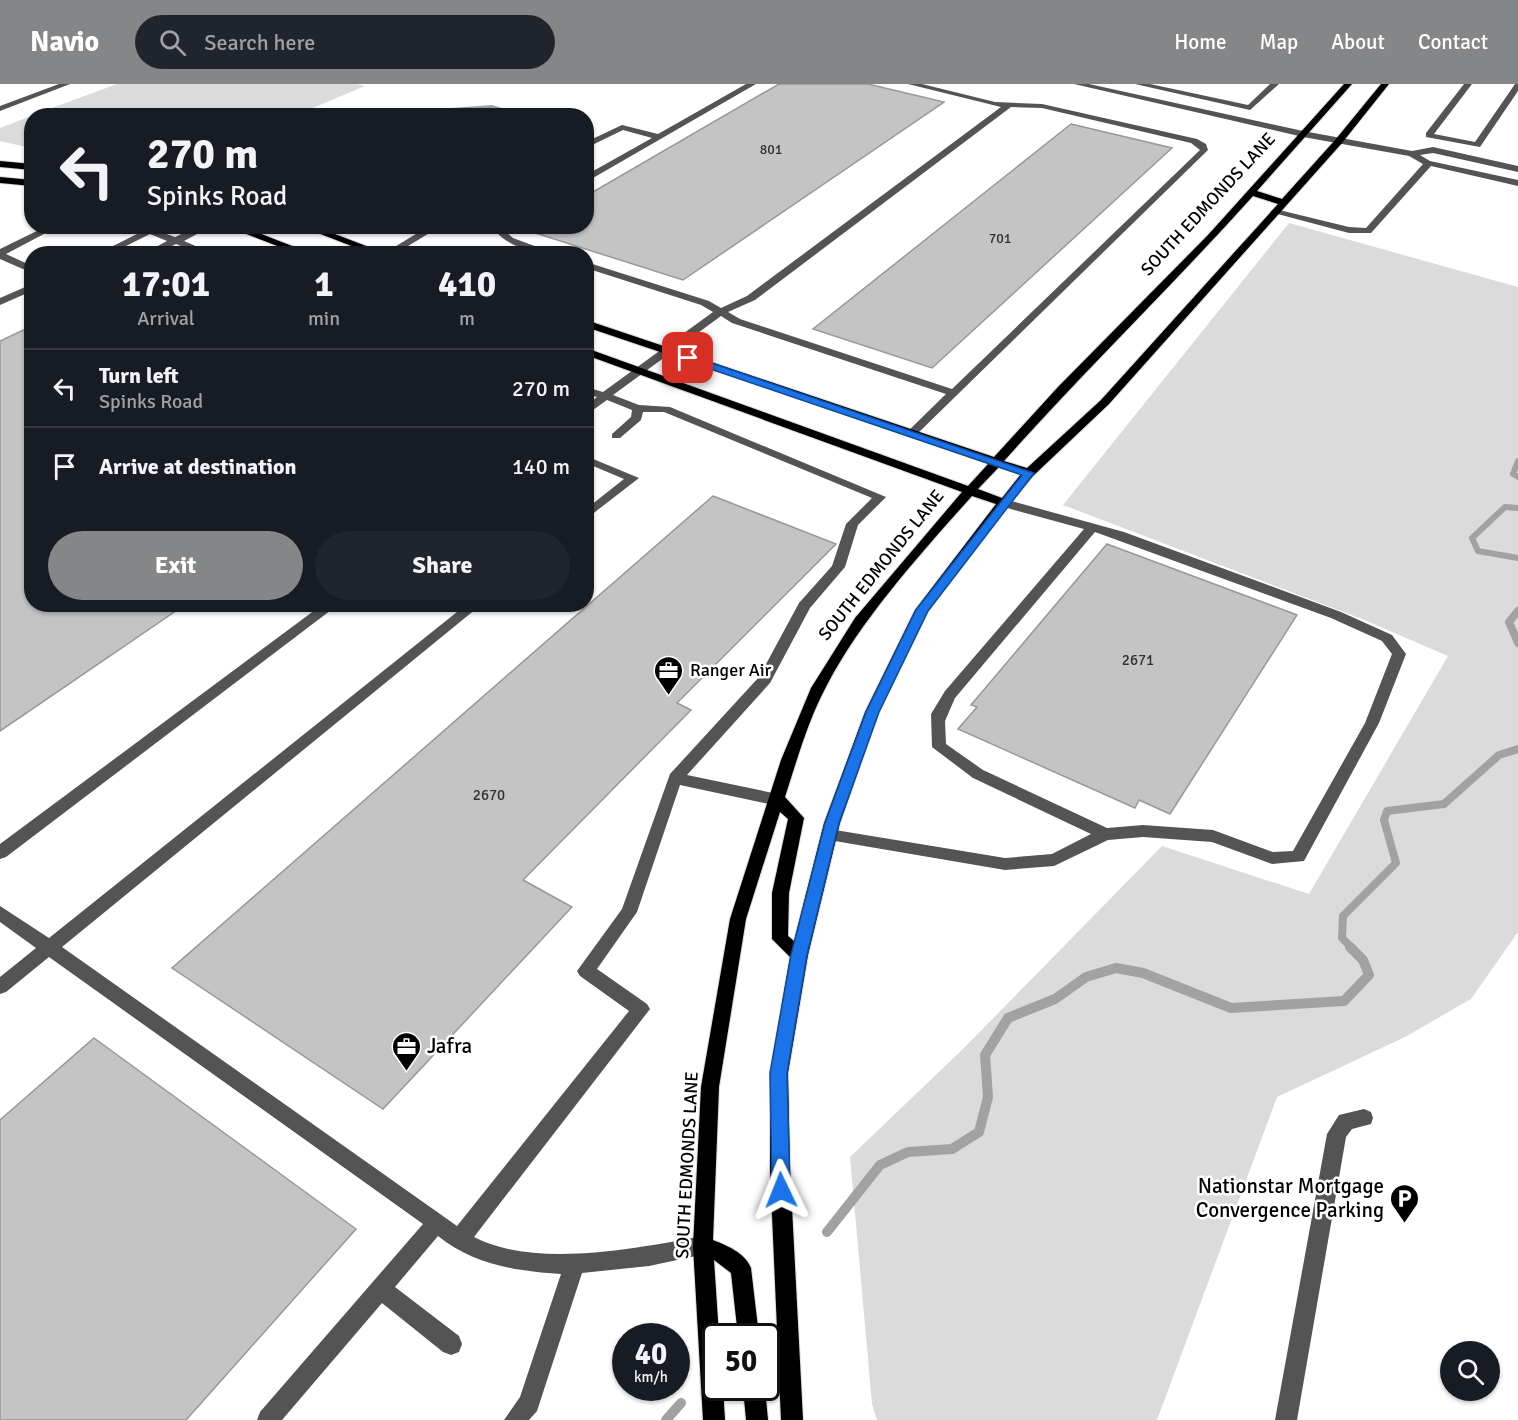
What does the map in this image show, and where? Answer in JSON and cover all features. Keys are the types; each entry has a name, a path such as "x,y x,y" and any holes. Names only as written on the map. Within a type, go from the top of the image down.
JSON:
{"main road":[{"name":"SOUTH EDMONDS LANE","path":"714,1420 703,1246 710,1088 738,919 778,801 789,760 832,661 860,621 971,490 1251,192 1348,84"},
{"path":"792,1420 780,1169 779,1073 799,955 829,835 872,712 922,610 1004,503 1029,473 1105,402 1339,141 1385,84"},
{"path":"0,164 24,166"},
{"path":"0,180 24,182"},
{"path":"1251,192 1284,203"},
{"path":"253,234 286,246"},
{"path":"327,234 360,246"},
{"path":"594,326 1029,473"},
{"path":"594,354 1004,503"},
{"path":"778,801 796,818 781,880 778,912 780,939 799,955"},
{"path":"703,1246 721,1254 741,1268 747,1323"},
{"path":"755,1401 757,1420"}],"lane":[{"path":"0,109 66,84"},
{"path":"594,174 752,84"},
{"path":"911,434 1204,150 1203,146 1194,141 1042,106 995,104 912,84"},
{"path":"1078,84 1339,141 1412,154 1433,150 1518,169"},
{"path":"1139,84 1250,108 1275,84"},
{"path":"1468,84 1429,135 1476,145 1518,85"},
{"path":"594,405 720,312 751,298 1010,104"},
{"path":"594,142 622,127 660,137"},
{"path":"1412,154 1428,164 1518,183"},
{"path":"1275,212 1356,231 1368,231 1428,164"},
{"path":"0,254 39,234"},
{"path":"118,246 144,234"},
{"path":"157,234 188,246"},
{"path":"164,246 190,234"},
{"path":"401,246 423,234"},
{"path":"503,234 510,240 528,246"},
{"path":"0,254 24,266"},
{"path":"594,268 705,303 736,321 954,393"},
{"path":"0,302 24,291"},
{"path":"459,1240 641,1009 586,971 629,912 675,778 765,680 804,606 838,567 852,524 880,497 666,409 638,408 594,393"},
{"path":"615,436 637,418 638,408"},
{"path":"594,462 633,478 594,509"},
{"path":"829,835 1005,864 1054,860 1105,834 1143,831 1213,836 1272,858 1298,857 1372,723 1399,654 1387,638 1336,615 1120,535 1004,503"},
{"path":"1093,527 956,686 938,709 936,724 939,747 978,774 1105,834"},
{"path":"0,853 322,612"},
{"path":"0,987 466,612"},
{"path":"675,778 778,801"},
{"path":"0,913 437,1222 459,1240 490,1253 574,1265 637,1258 703,1246"},
{"path":"1286,1420 1337,1134 1346,1121 1364,1118"},
{"path":"268,1420 437,1222"},
{"path":"514,1420 529,1403 574,1265"},
{"path":"380,1288 451,1344"}],"shaded area":[{"path":"117,84 356,84 365,86 313,108 52,108"},
{"path":"492,105 502,108 451,108"},
{"path":"24,119 24,146 0,141 0,128"},
{"path":"1289,223 1518,287 1518,932 1471,999 1405,1037 1277,1097 1157,1420 877,1420 872,1404 850,1157 964,1048 1162,846 1309,894 1448,656 1362,619 1063,505"}],"building":[{"path":"779,84 868,84 944,102 683,280 594,252 594,246 576,246 538,234 594,234 594,191"},
{"path":"1071,124 1172,148 932,368 813,329"},
{"path":"24,330 24,612 174,612 0,731 0,341"},
{"path":"713,496 836,544 677,703 691,710 523,880 572,907 383,1109 172,968 580,612 594,612 594,600"},
{"path":"1107,544 1297,615 1170,814 1139,800 1135,808 958,729 977,707 971,705"},
{"path":"94,1038 356,1229 186,1420 0,1420 0,1120"}],"waterway":[{"path":"1518,461 1513,474 1518,477"},
{"path":"1518,508 1505,507 1472,538 1478,551 1518,558"},
{"path":"1518,611 1509,622 1518,643"},
{"path":"1352,948 1342,938 1343,916 1396,863 1384,820 1387,811 1444,804 1499,755 1518,749"},
{"path":"827,1232 880,1165 908,1152 952,1149 979,1132 988,1097 985,1055 1008,1018 1055,999 1086,977 1116,968 1143,973 1231,1008 1344,1001 1369,975 1363,960 1350,947"},
{"path":"666,1420 681,1403"}],"place":[{"name":"Ranger Air","path":"669,696"},
{"name":"Jafra","path":"406,1072"},
{"name":"Nationstar Mortgage Convergence Parking","path":"1405,1224"}],"route":[{"path":"688,358 1029,473 922,610 872,712 856,753 832,823 799,955 779,1073 781,1190"}]}
